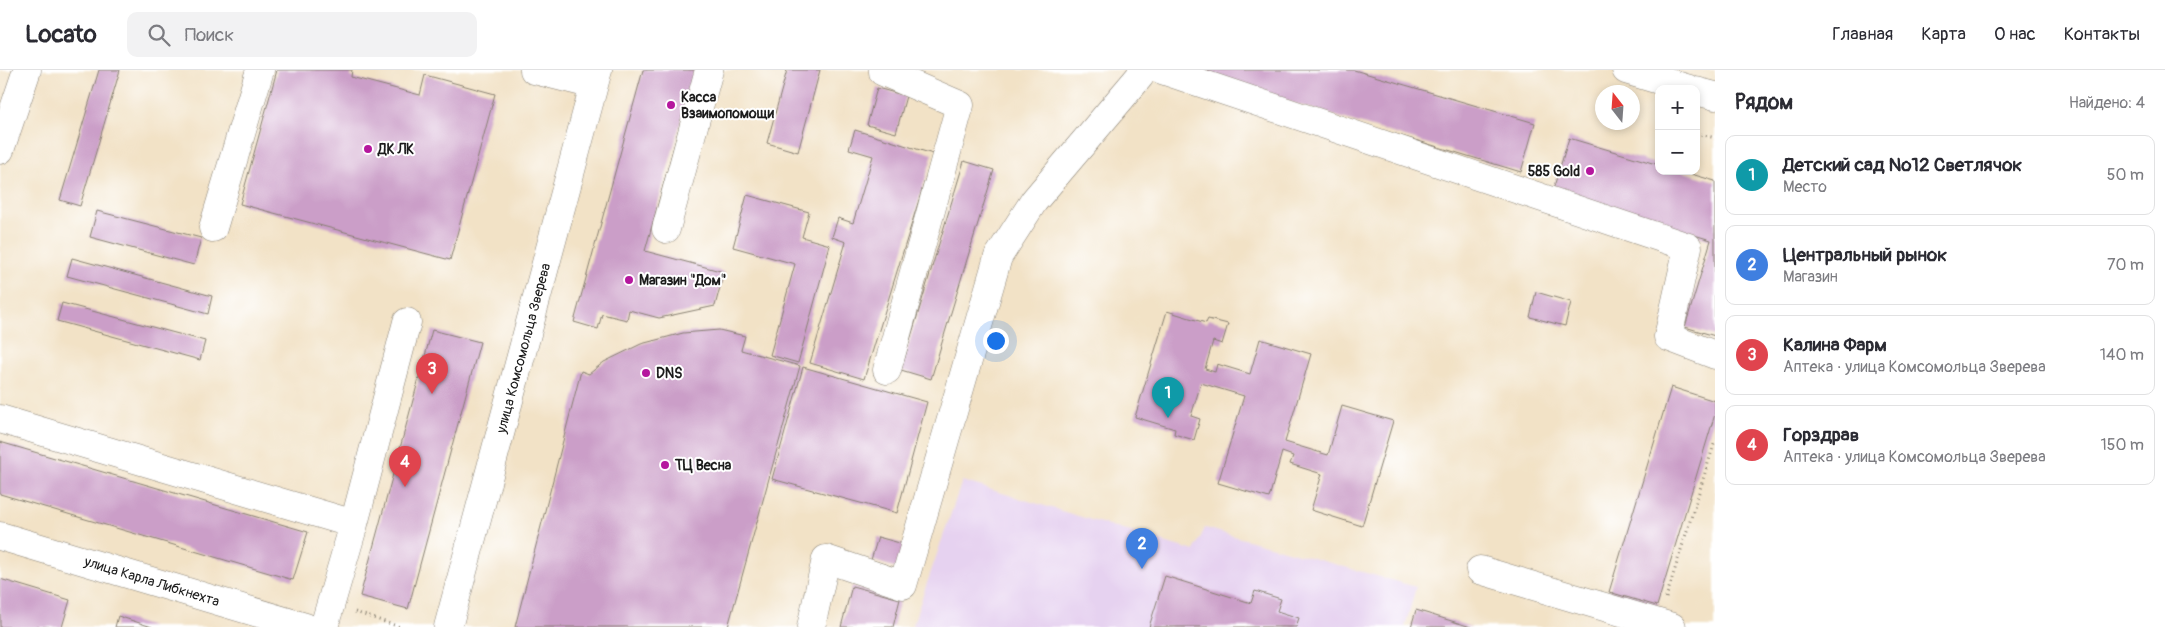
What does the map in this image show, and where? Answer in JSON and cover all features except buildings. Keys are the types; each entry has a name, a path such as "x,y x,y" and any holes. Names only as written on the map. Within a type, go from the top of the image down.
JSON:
{"street":[{"path":"0,150 28,70"},
{"path":"213,228 260,70"},
{"path":"534,70 596,78"},
{"path":"666,229 709,70"},
{"path":"883,70 883,72 960,105 887,370"},
{"path":"811,627 826,559 904,585 998,257 1034,201 1140,76 1142,70"},
{"path":"1162,70 1688,247 1668,337 1715,355"},
{"path":"1626,70 1676,85"},
{"name":"улица Комсомольца Зверева","path":"448,627 596,78"},
{"path":"1700,92 1715,96"},
{"path":"324,627 354,524 407,322"},
{"path":"0,420 354,524"},
{"name":"улица Карла Либкнехта","path":"0,536 237,617 305,627"},
{"path":"1480,570 1665,625"}],"path":[{"path":"1700,134 1715,138"},
{"path":"1665,625 1715,441"}],"shaded area":[{"path":"962,481 1194,551 1205,528 1416,587 1405,627 912,627"}],"place":[{"name":"Касса Взаимопомощи","path":"671,105"},
{"name":"ДК ЛК","path":"368,149"},
{"name":"585 Gold","path":"1590,171"},
{"name":"Магазин \"Дом\"","path":"629,280"},
{"name":"DNS","path":"646,373"},
{"name":"Калина Фарм","path":"432,394"},
{"name":"Детский сад №12 Светлячок","path":"1168,418"},
{"name":"ТЦ Весна","path":"665,465"},
{"name":"Горздрав","path":"405,487"},
{"name":"Центральный рынок","path":"1142,569"}]}
